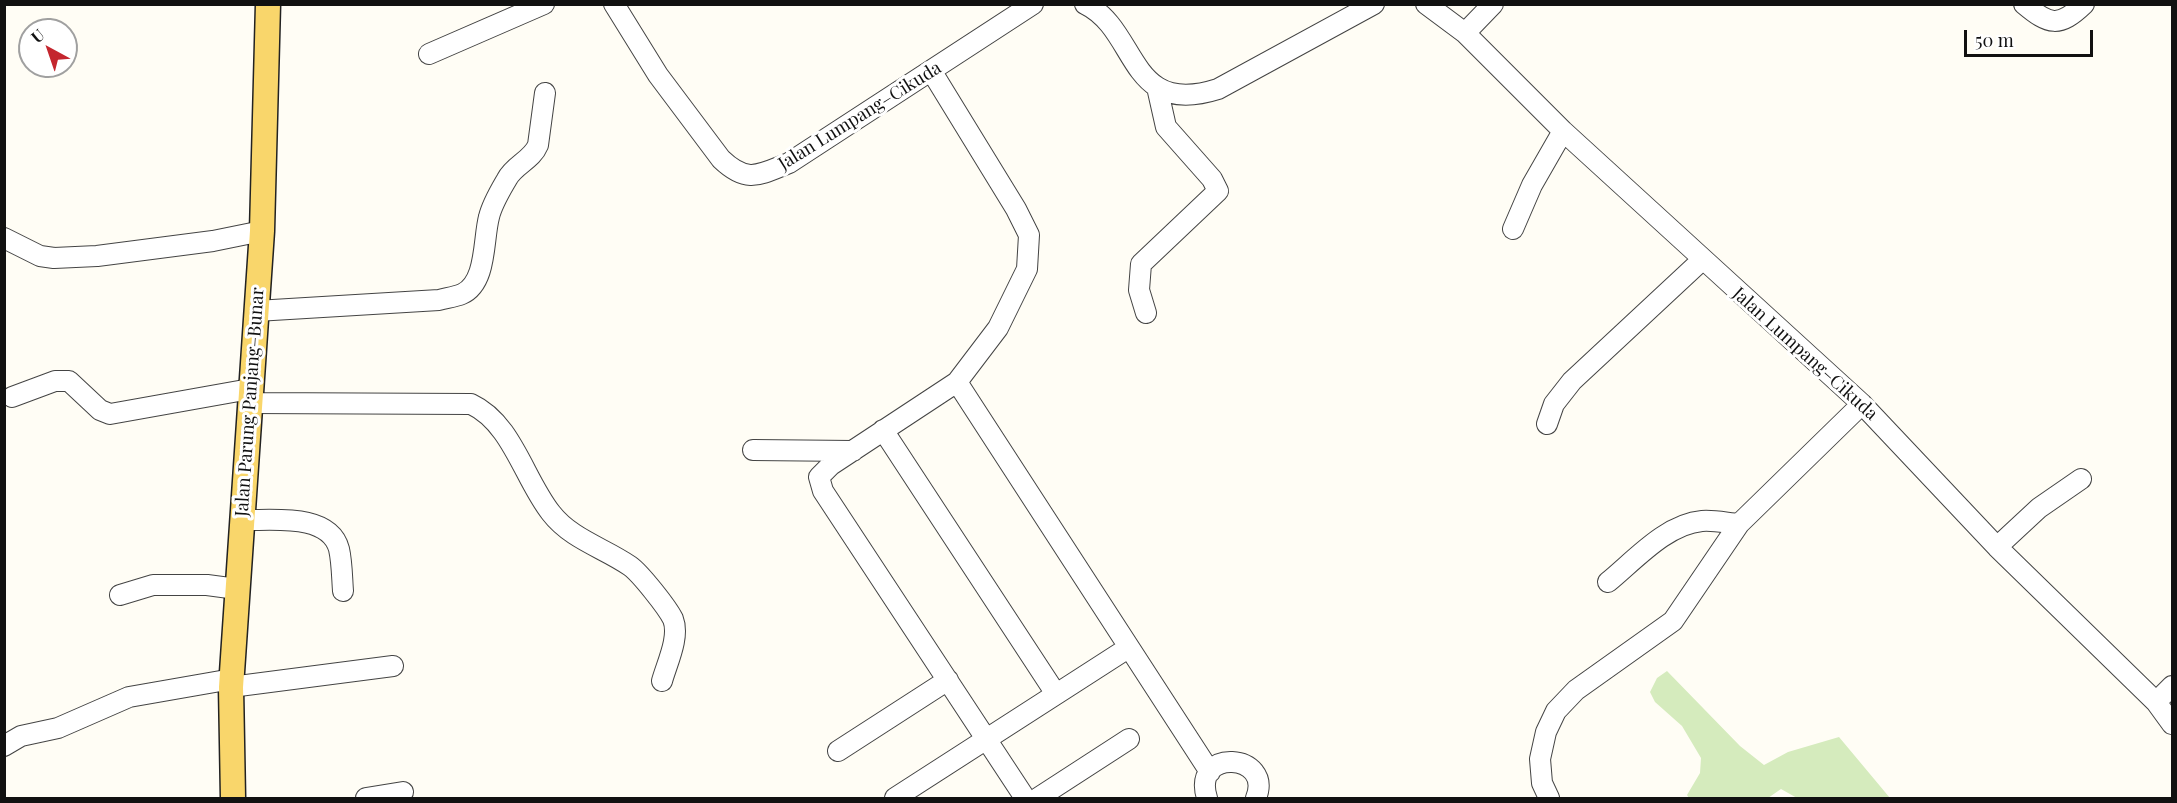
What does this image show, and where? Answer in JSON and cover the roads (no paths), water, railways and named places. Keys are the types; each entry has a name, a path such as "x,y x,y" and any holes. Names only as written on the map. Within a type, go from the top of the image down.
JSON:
{"main road":[{"name":"Jalan Parung Panjang–Bunar","path":"233,798 232,683 262,231 268,4"}],"street":[{"path":"429,54 544,4"},
{"name":"Jalan Lumpang–Cikuda","path":"614,4 658,75 722,159 733,171 746,176 761,175 789,163 932,72 1033,4"},
{"path":"1085,4 1110,26 1142,76 1157,87 1176,93 1200,94 1218,89 1374,4"},
{"path":"1465,33 1493,4"},
{"path":"2024,4 2044,21 2060,22 2072,16 2084,4"},
{"name":"Jalan Lumpang–Cikuda","path":"1427,5 1465,33 1563,131 1862,404 1997,547 2156,702 2172,724"},
{"path":"932,72 1016,209 1029,235 1027,269 998,328 957,382 831,465 819,477 823,491 1025,798"},
{"path":"1146,313 1139,290 1141,264 1218,191 1212,180 1166,127 1157,87"},
{"path":"256,311 439,300 464,293 476,279 481,266 489,216 502,187 509,174 535,152 538,146 545,93"},
{"path":"1513,229 1532,185 1563,131"},
{"path":"4,238 40,256 54,258 97,256 190,244 262,231"},
{"path":"1547,424 1554,404 1572,381 1702,260"},
{"path":"12,397 55,381 69,381 100,410 110,414 250,396 471,404 483,410 497,424 551,514 580,538 632,567 669,614 675,634 662,681"},
{"path":"957,382 1210,772"},
{"path":"1549,798 1542,783 1540,759 1546,732 1556,711 1576,690 1673,621 1739,524 1862,404"},
{"path":"883,430 1056,694"},
{"path":"753,450 853,451"},
{"path":"1997,547 2038,508 2080,479"},
{"path":"242,520 317,525 332,537 338,548 343,591"},
{"path":"1608,582 1665,535 1686,525 1701,521 1739,524"},
{"path":"120,595 153,585 207,585 237,589"},
{"path":"896,798 1128,648"},
{"path":"4,746 21,736 58,728 129,697 232,683 393,666"},
{"path":"838,751 948,680"},
{"path":"2156,702 2172,686"},
{"path":"1038,798 1129,739"},
{"path":"1206,798 1204,788 1210,772 1225,762 1243,764 1256,776 1258,785 1256,798"},
{"path":"366,798 403,792"}]}
